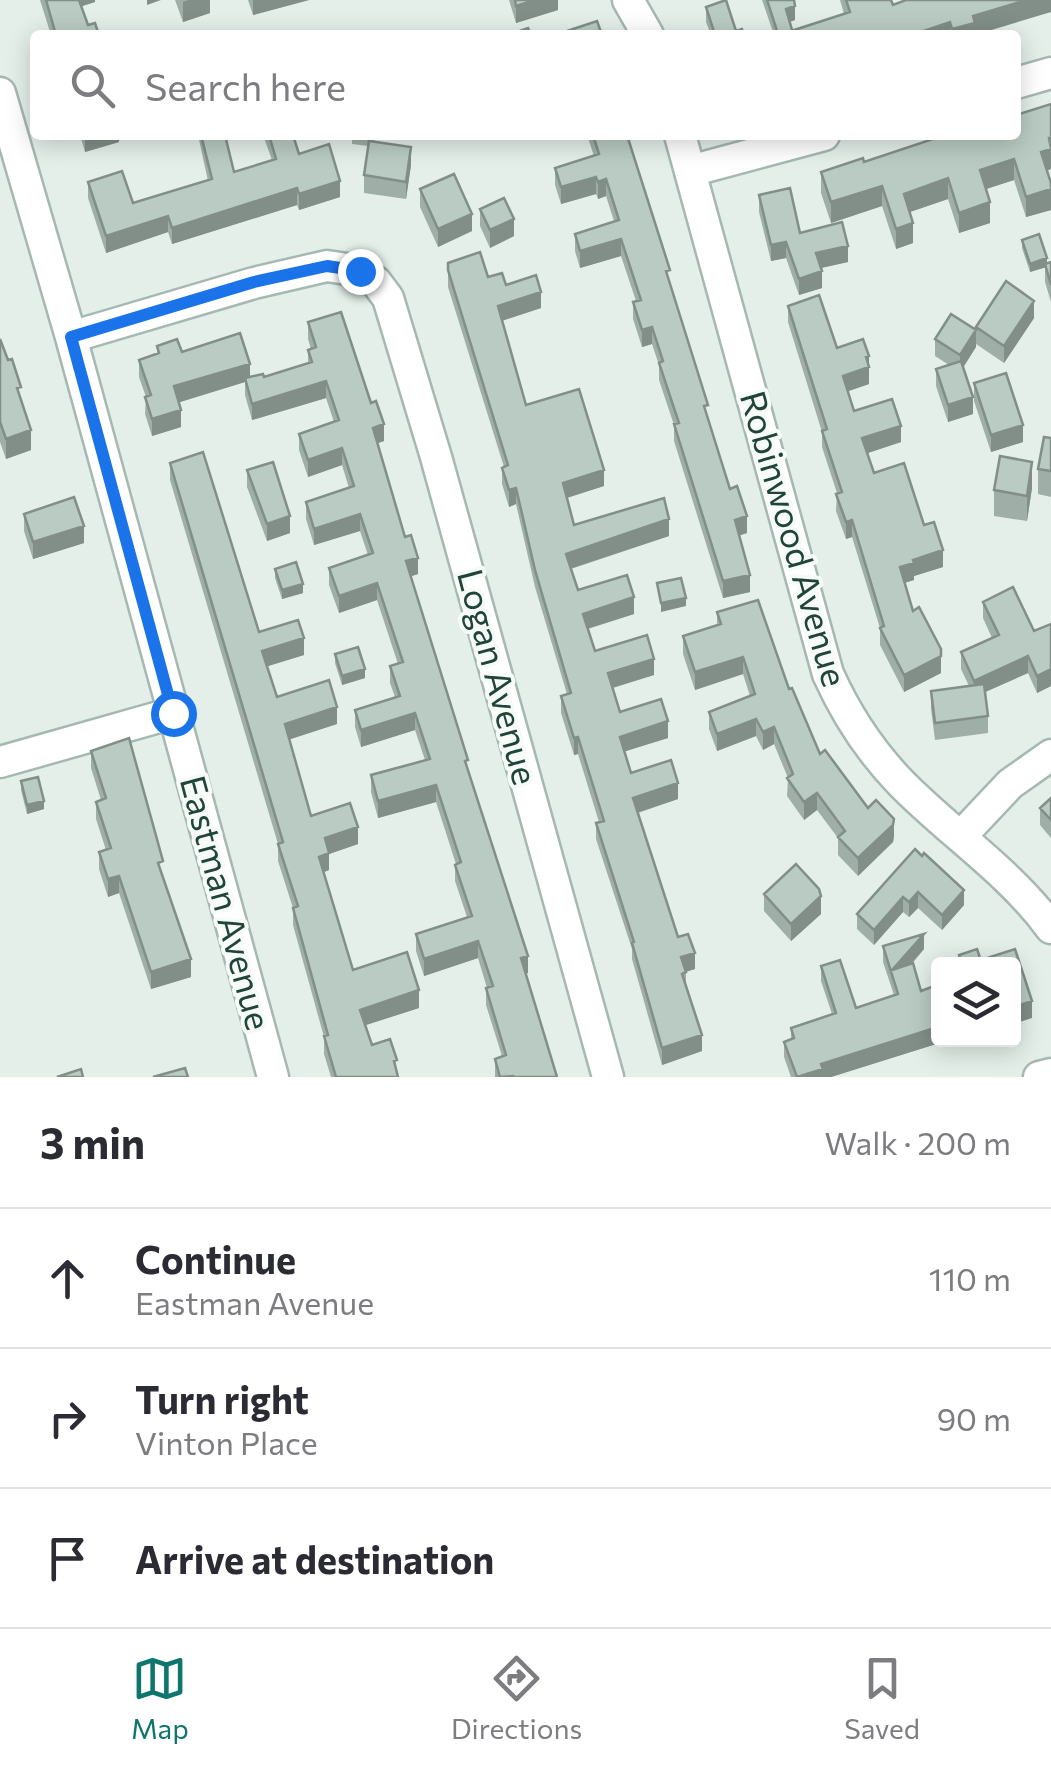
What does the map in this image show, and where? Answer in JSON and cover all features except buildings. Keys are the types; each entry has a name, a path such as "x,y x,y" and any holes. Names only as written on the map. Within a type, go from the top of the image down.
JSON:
{"street":[{"path":"628,0 645,30"},
{"path":"1021,82 1051,73"},
{"name":"Eastman Avenue","path":"0,92 13,189 71,337 273,1077"},
{"name":"Robinwood Avenue","path":"681,140 828,674 840,702 870,748 903,785 962,835 1051,928"},
{"path":"690,172 806,140"},
{"name":"Logan Avenue","path":"71,337 254,282 327,266 360,271 376,282 393,309 608,1077"},
{"path":"0,762 173,713"},
{"path":"962,835 1010,784 1051,755"},
{"path":"1039,1077 1051,1074"}],"route":[{"path":"173,713 71,337 254,282 327,266 360,271"}]}
